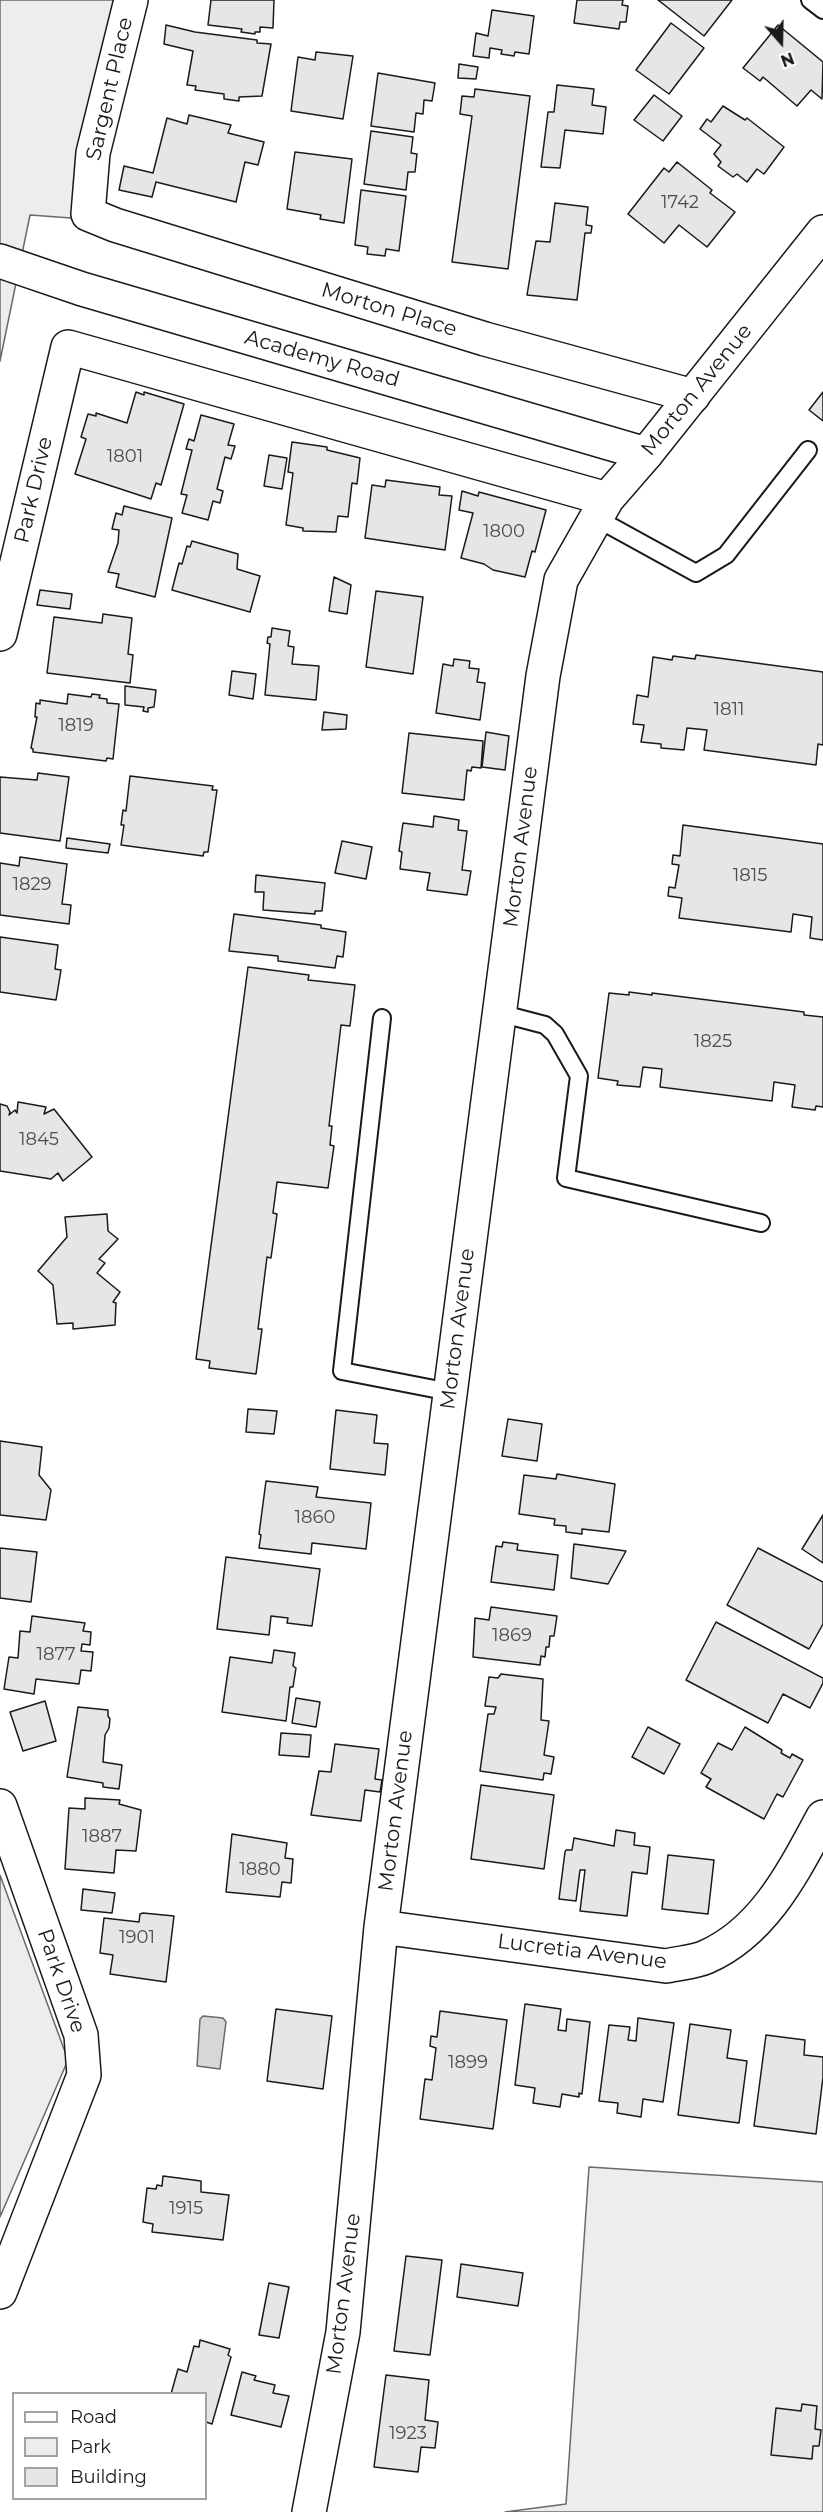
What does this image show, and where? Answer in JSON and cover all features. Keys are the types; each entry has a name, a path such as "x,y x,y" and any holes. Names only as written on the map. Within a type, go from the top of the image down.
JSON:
{"street":[{"name":"Sargent Place","path":"88,214 93,153 131,0"},
{"name":"Morton Place","path":"88,214 137,232 484,339 693,396"},
{"name":"Morton Avenue","path":"310,2512 343,2332 381,1927 543,676 561,580 602,509 823,232"},
{"name":"Academy Road","path":"0,261 82,289 646,454"},
{"name":"Park Drive","path":"0,634 68,347 602,509"},
{"name":"Park Drive","path":"0,1806 81,2036 84,2075 0,2292"},
{"name":"Lucretia Avenue","path":"381,1927 666,1966 705,1957 737,1939 767,1909 791,1874 823,1817"}],"lane":[{"path":"810,0 823,10"},
{"path":"602,509 696,573 726,555 808,450"},
{"path":"499,1013 545,1025 555,1034 579,1076 566,1178 761,1223"},
{"path":"382,1018 342,1371 450,1392"}],"green space":[{"path":"0,0 115,0 77,165 71,218 30,215 0,361"},
{"path":"0,1875 68,2060 0,2217"},
{"path":"589,2167 823,2182 823,2512 505,2512 566,2504"}],"shaded area":[{"path":"203,2016 223,2018 226,2022 220,2069 197,2066 200,2019"}],"building":[{"path":"211,0 274,0 273,28 260,27 260,32 255,32 255,34 241,32 242,29 208,25"},
{"path":"577,0 623,0 622,5 628,6 626,22 620,22 619,29 574,23"},
{"path":"658,0 732,0 704,36"},
{"path":"492,10 534,16 529,54 515,52 514,56 501,54 502,50 490,48 489,58 473,56 476,33 488,36"},
{"path":"671,23 704,48 669,94 636,70"},
{"path":"166,25 271,44 262,96 239,97 239,101 224,99 224,94 195,90 196,86 187,85 193,51 164,44"},
{"path":"778,25 823,62 822,99 811,90 797,106 763,77 760,81 743,68"},
{"path":"316,52 353,56 343,119 291,111 298,57 315,60"},
{"path":"459,64 478,67 476,79 458,78"},
{"path":"378,73 435,83 432,101 424,100 423,114 416,113 414,132 371,126"},
{"path":"557,85 594,89 592,105 606,107 603,134 565,130 560,168 541,167 548,112 554,112"},
{"path":"475,89 530,96 508,269 452,262 472,116 460,114 462,96 474,97"},
{"path":"654,95 682,116 663,141 634,120"},
{"path":"723,106 745,120 747,118 784,147 764,174 757,169 747,182 737,174 733,177 718,166 721,162 714,154 721,145 700,129 707,119 711,122"},
{"path":"189,115 231,125 228,133 264,142 258,165 245,162 236,202 156,182 152,197 119,190 124,166 153,173 167,118 187,124"},
{"path":"371,131 413,137 411,153 417,154 415,172 408,172 406,190 364,184"},
{"path":"295,152 352,159 344,223 320,219 321,215 287,209"},
{"path":"677,162 712,190 710,193 735,212 707,247 679,225 664,243 628,214 664,168 669,172"},
{"path":"361,190 406,196 399,251 386,249 385,256 367,254 368,247 355,245"},
{"path":"555,203 588,207 586,225 592,226 591,233 585,233 577,300 527,295 536,241 550,242"},
{"path":"136,392 144,395 144,392 184,404 161,485 156,483 151,499 75,474 86,439 81,437 88,414 96,416 96,413 127,423"},
{"path":"823,392 823,421 809,410"},
{"path":"201,415 234,424 228,445 235,446 231,459 225,457 217,489 223,491 220,503 213,501 208,520 182,513 187,495 181,494 192,450 186,449 189,439 194,441"},
{"path":"292,442 327,447 327,450 360,458 357,484 352,483 348,517 338,516 336,532 303,531 303,528 286,525 293,473 288,472"},
{"path":"269,455 287,458 282,489 264,486"},
{"path":"386,480 440,487 439,495 452,496 445,550 365,538 372,485 385,487"},
{"path":"462,491 478,496 479,492 546,510 535,552 532,551 525,577 493,570 484,564 461,558 473,513 459,510"},
{"path":"124,506 172,518 155,597 116,587 119,574 108,572 118,543 119,530 112,529 116,513 122,515"},
{"path":"192,541 238,554 237,569 260,576 250,612 172,590 179,563 182,564 187,546 190,547"},
{"path":"334,577 351,585 347,614 329,611"},
{"path":"40,590 72,594 70,609 37,605"},
{"path":"376,591 423,597 413,674 366,667"},
{"path":"103,614 132,618 128,654 133,655 130,683 47,673 54,617 102,623"},
{"path":"272,628 290,631 288,646 294,647 292,664 319,666 316,700 265,695 270,644 267,643 268,637 271,637"},
{"path":"696,655 823,672 823,745 818,744 816,765 704,750 707,730 687,728 684,750 661,748 661,744 641,742 644,725 633,724 637,695 648,697 653,657 672,660 673,656 695,659"},
{"path":"454,659 470,661 469,668 479,669 477,682 485,683 480,720 436,713 443,664 453,666"},
{"path":"232,671 256,674 253,699 229,695"},
{"path":"125,686 156,690 154,707 148,708 148,712 143,711 144,707 125,705"},
{"path":"68,694 91,697 92,694 100,695 99,698 107,699 107,703 119,704 113,759 107,758 106,761 33,752 31,748 37,717 35,717 36,703 40,704 40,700 67,704"},
{"path":"324,712 347,715 346,729 322,730"},
{"path":"486,732 509,736 505,770 482,767"},
{"path":"409,733 483,741 481,768 472,767 471,771 467,770 464,800 402,793"},
{"path":"38,773 69,777 60,841 0,833 0,777 37,780"},
{"path":"130,776 213,786 212,790 217,790 208,852 204,852 203,856 121,845 124,825 121,825 123,810 126,811"},
{"path":"434,816 459,820 458,830 467,831 462,870 471,871 467,895 427,890 430,873 400,869 402,852 399,851 403,823 433,827"},
{"path":"683,825 823,844 823,940 810,938 812,917 793,914 791,932 679,918 682,898 668,896 669,887 675,888 679,865 672,864 673,855 680,856"},
{"path":"67,838 110,844 108,853 66,848"},
{"path":"342,841 372,847 366,879 335,873"},
{"path":"20,857 67,864 62,904 71,905 69,924 0,915 0,863 19,866"},
{"path":"256,875 325,883 322,911 315,911 315,914 263,910 264,892 255,892"},
{"path":"234,914 321,925 321,928 346,932 343,957 337,956 335,968 278,961 278,956 229,951"},
{"path":"0,937 58,945 55,969 61,970 56,1000 0,992"},
{"path":"248,967 309,975 308,980 355,985 350,1026 341,1025 329,1126 332,1126 330,1145 334,1146 328,1188 277,1182 273,1213 277,1214 271,1258 267,1257 258,1329 262,1329 256,1374 209,1368 210,1361 196,1359"},
{"path":"629,992 804,1012 804,1015 823,1017 823,1107 816,1106 815,1110 792,1107 795,1085 774,1082 772,1101 660,1087 662,1069 643,1067 640,1087 617,1085 618,1081 598,1078 609,993 629,995"},
{"path":"18,1102 46,1107 44,1114 54,1109 92,1157 63,1181 58,1173 51,1179 0,1171 0,1104 7,1106 9,1115 15,1110 17,1113"},
{"path":"107,1214 108,1231 118,1239 99,1259 105,1263 97,1273 120,1292 113,1302 116,1303 115,1325 73,1329 73,1323 57,1324 53,1285 38,1271 67,1237 65,1217"},
{"path":"248,1409 277,1411 274,1434 246,1432"},
{"path":"336,1410 377,1415 374,1443 388,1444 385,1475 330,1469"},
{"path":"508,1419 542,1424 537,1461 502,1456"},
{"path":"0,1441 42,1447 39,1475 51,1490 46,1520 0,1515"},
{"path":"557,1474 615,1484 609,1532 582,1529 582,1534 566,1532 566,1526 554,1525 555,1519 519,1514 524,1475 556,1479"},
{"path":"266,1481 318,1487 316,1497 371,1503 366,1549 312,1543 311,1554 259,1548"},
{"path":"823,1515 823,1563 802,1549"},
{"path":"503,1542 518,1544 517,1550 558,1555 554,1590 491,1582 496,1546 502,1547"},
{"path":"574,1544 626,1551 608,1584 571,1578"},
{"path":"0,1548 37,1552 31,1602 0,1598"},
{"path":"758,1548 823,1582 823,1624 809,1649 727,1605"},
{"path":"226,1557 320,1569 312,1626 287,1623 288,1618 271,1616 269,1635 217,1629"},
{"path":"491,1607 557,1616 554,1636 550,1636 549,1647 546,1647 545,1657 541,1656 540,1665 473,1657 475,1618 489,1620"},
{"path":"32,1616 85,1623 83,1631 91,1632 90,1645 82,1644 81,1651 93,1652 91,1671 81,1670 79,1684 36,1679 34,1694 4,1689 9,1657 18,1658 20,1631 30,1632"},
{"path":"716,1622 823,1678 823,1683 810,1708 783,1694 768,1723 686,1680"},
{"path":"274,1650 295,1653 293,1666 296,1668 293,1687 290,1687 286,1721 222,1712 230,1657 272,1663"},
{"path":"501,1674 543,1679 541,1720 549,1721 544,1755 554,1757 551,1774 544,1773 543,1780 480,1771 488,1714 494,1714 496,1707 485,1706 489,1677 498,1678"},
{"path":"296,1698 320,1702 316,1727 292,1723"},
{"path":"45,1701 56,1741 23,1751 10,1712"},
{"path":"78,1707 108,1710 110,1719 105,1735 103,1762 122,1765 119,1789 103,1787 103,1783 67,1777"},
{"path":"648,1727 680,1744 664,1774 632,1757"},
{"path":"745,1727 782,1750 781,1753 790,1758 792,1754 803,1760 783,1797 777,1794 764,1819 706,1787 711,1779 701,1773 718,1743 732,1750"},
{"path":"281,1733 311,1735 309,1757 279,1755"},
{"path":"335,1744 379,1749 375,1779 382,1780 380,1792 365,1790 361,1821 311,1815 319,1771 331,1772"},
{"path":"481,1785 554,1795 544,1869 471,1859"},
{"path":"85,1798 120,1800 119,1804 141,1810 136,1851 116,1850 114,1873 65,1869 69,1808 85,1809"},
{"path":"616,1830 635,1833 634,1845 650,1847 647,1874 632,1872 627,1916 580,1911 585,1870 580,1870 576,1901 559,1899 565,1852 572,1850 574,1838 614,1846"},
{"path":"232,1834 287,1843 285,1858 293,1859 291,1883 282,1882 280,1897 226,1892"},
{"path":"668,1855 714,1860 708,1914 662,1909"},
{"path":"83,1889 115,1893 112,1913 81,1910"},
{"path":"140,1914 174,1916 166,1982 110,1974 113,1955 100,1953 104,1918 139,1922"},
{"path":"525,2004 561,2009 558,2030 566,2031 567,2019 590,2022 582,2094 579,2093 579,2097 562,2094 560,2107 533,2103 535,2088 515,2085"},
{"path":"276,2009 332,2016 323,2089 267,2081"},
{"path":"440,2011 507,2020 493,2129 420,2119 425,2079 432,2080 436,2048 430,2046 431,2036 437,2037"},
{"path":"638,2018 674,2023 663,2102 643,2099 641,2117 617,2113 618,2103 599,2101 609,2025 630,2027 628,2040 636,2041"},
{"path":"690,2024 731,2030 727,2058 747,2061 739,2123 678,2115"},
{"path":"766,2035 805,2040 804,2055 823,2057 823,2077 816,2134 754,2126"},
{"path":"163,2176 201,2181 201,2192 229,2195 223,2240 152,2232 153,2224 143,2222 147,2188 156,2189 157,2185 162,2186"},
{"path":"406,2256 442,2260 430,2355 394,2351"},
{"path":"461,2264 523,2273 518,2306 457,2297"},
{"path":"269,2283 289,2287 279,2338 259,2335"},
{"path":"200,2340 230,2349 228,2355 231,2357 212,2424 207,2422 207,2392 172,2392 178,2369 187,2372 194,2346 199,2347"},
{"path":"242,2372 256,2376 254,2380 275,2385 273,2393 289,2396 281,2427 231,2415"},
{"path":"386,2375 429,2380 425,2420 438,2422 435,2448 421,2447 418,2472 374,2467"},
{"path":"802,2404 817,2406 815,2429 821,2430 819,2446 813,2446 812,2459 771,2455 776,2408 801,2411"}]}
